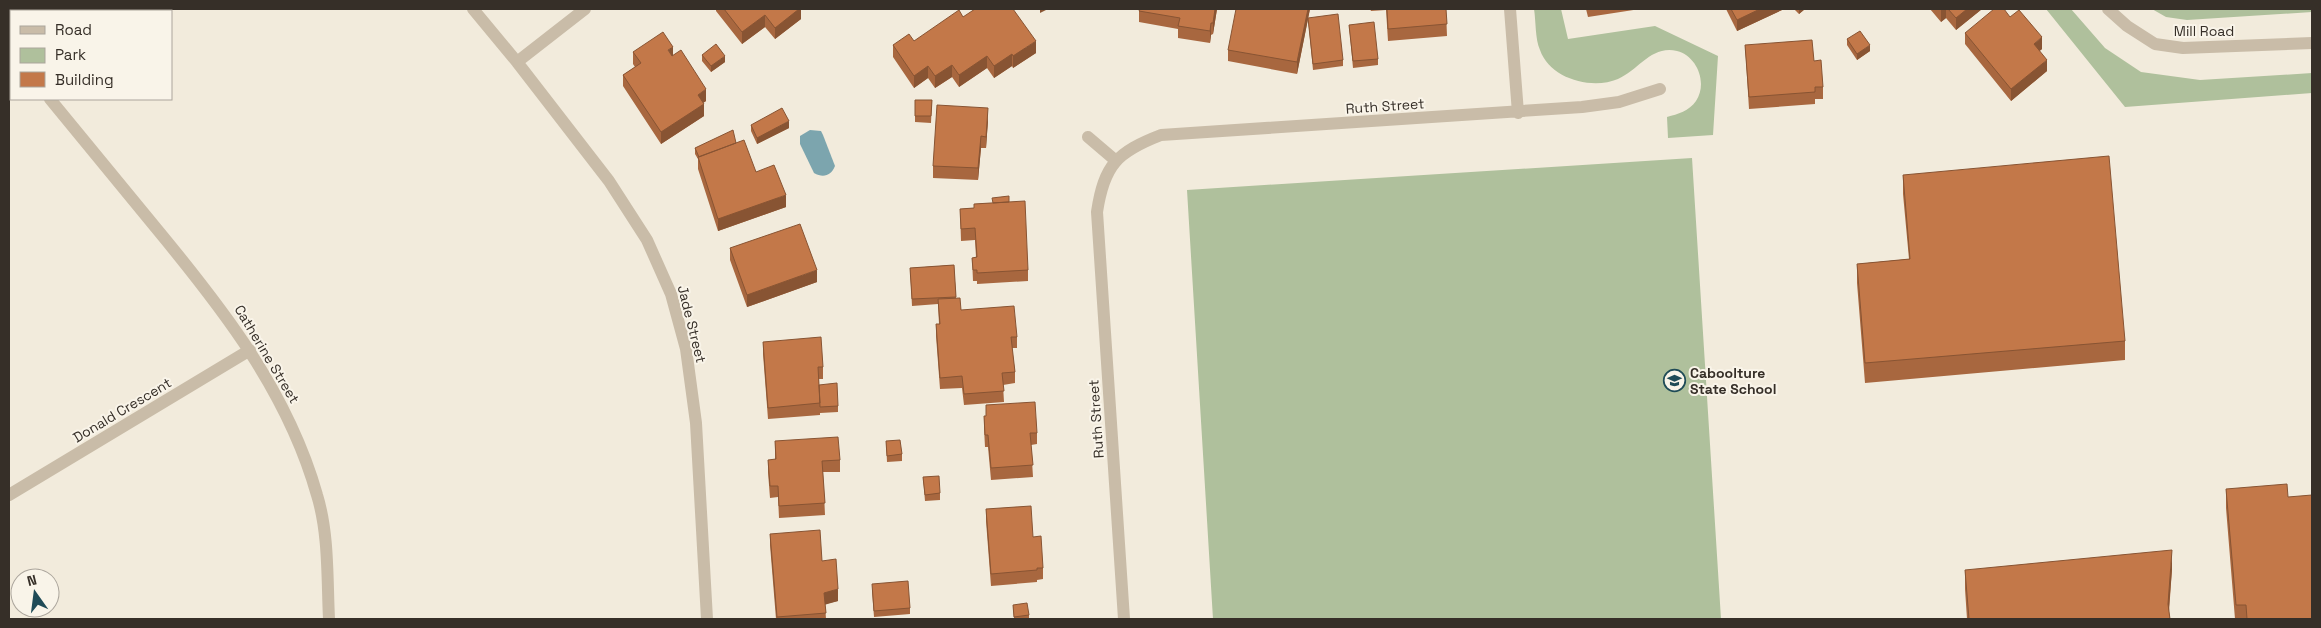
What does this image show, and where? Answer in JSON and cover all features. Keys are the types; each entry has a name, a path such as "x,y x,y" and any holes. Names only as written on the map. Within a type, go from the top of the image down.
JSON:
{"street":[{"name":"Jade Street","path":"472,9 518,62 609,181 647,240 671,294 686,349 696,423 707,619"},
{"path":"518,62 585,9"},
{"path":"1510,9 1518,113"},
{"name":"Mill Road","path":"2108,9 2127,26 2155,44 2183,48 2312,43"},
{"name":"Ruth Street","path":"1124,619 1097,212 1101,187 1115,160 1136,144 1161,135 1518,113 1618,102 1660,89"},
{"name":"Catherine Street","path":"51,100 224,311 250,350 283,408 302,447 318,497 325,543 329,619"},
{"path":"1088,137 1115,160"},
{"name":"Donald Crescent","path":"9,495 250,350"}],"green space":[{"path":"1534,9 1561,9 1568,39 1655,26 1718,56 1713,135 1668,138 1667,117 1687,110 1696,101 1699,94 1701,79 1699,71 1690,58 1677,51 1668,50 1652,55 1618,79 1596,83 1573,80 1562,75 1545,60 1537,41"},
{"path":"2046,9 2071,9 2105,48 2141,72 2200,80 2312,73 2312,93 2125,107"},
{"path":"2152,9 2312,9 2312,12 2187,20 2166,17"},
{"path":"1692,158 1721,619 1213,619 1187,190"}],"water":[{"path":"810,130 821,131 835,166 826,175 814,173 800,144 800,136"}],"building":[{"path":"724,9 799,9 775,28 765,15 742,32"},
{"path":"975,9 1013,9 1036,41 994,66 987,56 959,75 952,65 935,76 928,66 914,76 893,45 909,34 914,41 959,10 963,17"},
{"path":"1140,9 1215,9 1210,31 1178,26 1180,18 1139,11"},
{"path":"1236,9 1308,9 1297,62 1228,50"},
{"path":"1387,9 1446,9 1447,24 1388,29"},
{"path":"1731,9 1760,9 1737,20"},
{"path":"1948,9 1967,9 1956,18"},
{"path":"1994,9 2004,9 2010,17 2019,10 2042,37 2034,44 2047,60 2011,89 1965,33"},
{"path":"1338,14 1343,60 1313,64 1308,18"},
{"path":"1374,22 1378,59 1353,61 1349,25"},
{"path":"1860,31 1870,45 1857,54 1847,39"},
{"path":"663,32 673,47 668,50 672,56 681,50 706,89 698,95 704,104 661,132 623,75 641,63 633,52"},
{"path":"1812,40 1814,61 1821,60 1823,87 1815,87 1815,92 1749,97 1745,45"},
{"path":"716,44 725,56 711,66 702,55"},
{"path":"915,100 932,100 931,116 915,116"},
{"path":"937,105 988,108 986,137 981,136 978,168 933,166"},
{"path":"782,108 789,121 757,138 751,125"},
{"path":"733,130 736,143 699,157 695,148"},
{"path":"744,140 756,172 774,165 786,195 718,219 698,157"},
{"path":"2109,156 2125,341 1865,363 1857,264 1910,259 1903,175"},
{"path":"1009,196 1009,202 993,203 992,198"},
{"path":"1025,201 1028,270 977,273 977,270 973,270 972,258 977,257 975,228 961,229 960,209 974,208 974,204"},
{"path":"800,224 817,270 747,295 730,248"},
{"path":"954,265 956,297 912,299 910,268"},
{"path":"960,298 961,310 1014,306 1017,337 1011,337 1015,372 1002,373 1004,391 964,394 962,376 940,378 936,324 940,324 938,299"},
{"path":"821,337 823,367 818,367 820,403 768,408 763,342"},
{"path":"837,383 838,406 820,407 819,385"},
{"path":"1035,402 1037,433 1030,433 1033,465 991,468 988,435 985,435 984,416 986,416 986,405"},
{"path":"838,437 840,460 822,461 825,503 779,506 778,486 770,486 768,460 776,459 775,441"},
{"path":"900,440 902,454 887,456 886,441"},
{"path":"939,476 940,493 925,495 923,477"},
{"path":"2287,484 2288,497 2312,495 2312,619 2247,619 2246,605 2236,605 2226,489"},
{"path":"1031,506 1033,537 1041,536 1043,568 991,574 986,509"},
{"path":"820,530 822,561 836,559 838,589 824,593 826,613 777,617 770,534"},
{"path":"2172,550 2168,604 2170,619 1969,619 1965,570"},
{"path":"908,581 910,608 874,611 872,584"},
{"path":"1027,603 1029,615 1014,617 1013,605"}],"place":[{"name":"Caboolture State School","path":"1674,381"}]}
